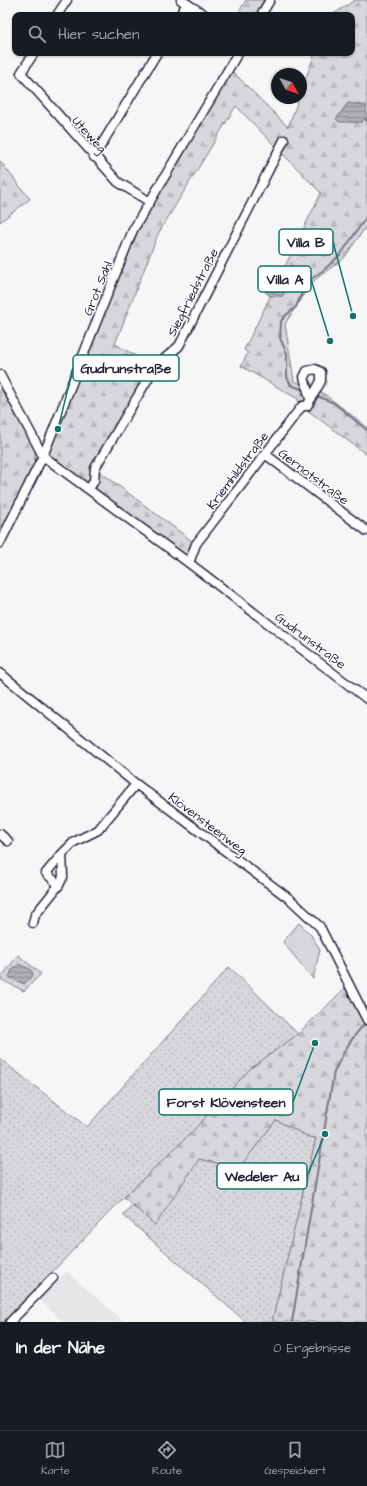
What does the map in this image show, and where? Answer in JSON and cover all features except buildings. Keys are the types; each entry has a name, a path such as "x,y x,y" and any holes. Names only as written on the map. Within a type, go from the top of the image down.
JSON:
{"street":[{"path":"60,12 67,0"},
{"path":"263,12 270,0"},
{"path":"181,12 184,2 200,12"},
{"name":"Uteweg","path":"32,56 21,73 94,157 118,182 150,202"},
{"path":"94,157 155,56"},
{"name":"Grot Sahl","path":"0,543 43,456 134,230 236,56"},
{"name":"Siegfriedstraße","path":"90,489 94,481 95,468 156,367 178,346 284,140"},
{"name":"Kriemhildstraße","path":"189,563 196,544 302,406 307,406 322,378 322,374 317,370 310,370 304,377 310,399"},
{"name":"Gudrunstraße","path":"0,375 43,456 189,563 367,699"},
{"name":"Gernotstraße","path":"265,454 367,531"},
{"name":"Klövensteenweg","path":"0,673 136,784 291,900 320,927 366,1018"},
{"path":"59,885 46,873 74,842 98,830 136,784"},
{"path":"0,834 8,841"},
{"path":"33,924 35,915 59,885 63,877 62,854"},
{"path":"10,1322 53,1278"}],"shaded area":[{"path":"348,103 367,106 367,117 362,122 339,122 336,119"},
{"path":"277,271 283,273 289,282 290,288 282,296 270,296 263,290 263,281 272,273"},
{"path":"19,964 30,969 33,973 32,977 24,984 9,977 12,970"},
{"path":"66,1271 124,1322 64,1322 39,1300"}],"green space":[{"path":"246,0 264,0 257,12 239,12"},
{"path":"355,0 367,0 367,106 348,103 339,115 349,122 362,122 367,117 367,225 344,258 311,283 285,324 294,381 323,393 367,427 367,455 298,403 298,399 241,366 248,353 244,350 321,193 236,106 158,234 115,344 155,367 95,468 196,544 189,563 43,456 133,230 229,68 288,127 297,104 307,104 307,75 314,56 355,56 355,12 337,12"},
{"path":"0,161 30,199 0,222"},
{"path":"0,387 35,449 35,467 0,533"},
{"path":"299,923 311,935 320,950 313,979 283,942"},
{"path":"18,955 41,974 24,991 0,979"},
{"path":"229,967 298,1034 250,1069 191,1133 124,1197 4,1322 0,1322 0,1059 87,1127"},
{"path":"349,984 367,1029 367,1322 274,1322 273,1318 316,1138 309,1137 276,1120 239,1168 199,1159 155,1225 124,1197 191,1133 250,1069 298,1034"},
{"path":"276,1120 309,1137 316,1138 273,1318 274,1322 246,1322 123,1215 132,1205 155,1224 199,1159 239,1168"}],"waterway":[{"path":"306,391 291,385 287,377 287,354 280,338 281,321 296,307 306,283 325,269 341,254 367,216"},
{"path":"315,395 334,403 367,430"},
{"path":"292,1322 334,1072 348,1046 366,1023"}],"place":[{"name":"Villa B","path":"353,316"},
{"name":"Villa A","path":"330,341"},
{"name":"Gudrunstraße","path":"58,429"},
{"name":"Forst Klövensteen","path":"315,1043"},
{"name":"Wedeler Au","path":"325,1134"}]}
